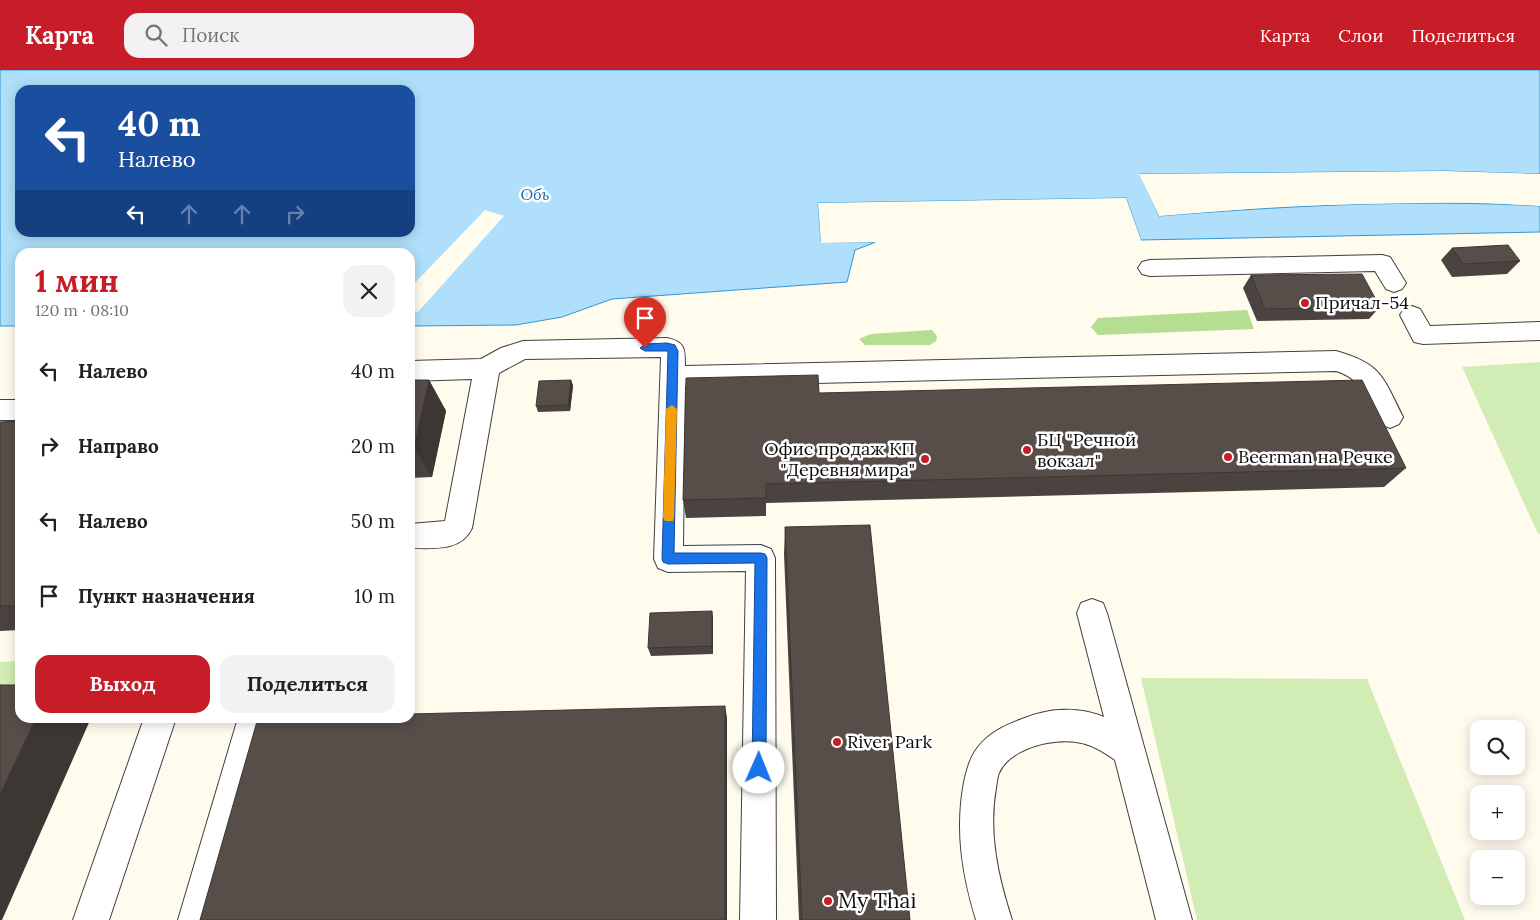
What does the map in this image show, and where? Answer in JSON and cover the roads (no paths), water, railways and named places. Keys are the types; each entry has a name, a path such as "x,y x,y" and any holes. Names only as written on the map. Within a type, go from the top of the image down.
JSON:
{"street":[{"path":"1150,268 1382,263 1394,284"},
{"path":"1412,315 1423,335 1540,331"},
{"path":"415,371 487,368 523,350 667,347 673,351 668,559 761,558 758,920"},
{"path":"673,376 1336,361 1352,365 1366,375 1390,417"},
{"path":"415,536 448,535 458,528 487,368"},
{"path":"0,410 15,410"},
{"path":"1092,613 1174,920"},
{"path":"90,920 158,723"},
{"path":"196,920 253,723"},
{"path":"994,920 984,888 976,828 977,797 985,764 994,752 1014,737 1041,728 1064,726 1097,730 1129,750"}],"water":[{"name":"Обь","path":"0,70 1540,70 1540,174 1444,171 1140,174 1159,216 1254,209 1397,203 1540,206 1540,232 1141,240 1126,198 818,203 821,242 876,242 855,250 847,282 612,299 562,317 516,325 415,326 415,248 15,248 15,326 0,326"}],"place":[{"name":"Причал-54","path":"1305,303"},
{"name":"БЦ \"Речной вокзал\"","path":"1027,450"},
{"name":"Beerman на Речке","path":"1228,457"},
{"name":"Офис продаж КП \"Деревня мира\"","path":"925,459"},
{"name":"River Park","path":"837,742"},
{"name":"My Thai","path":"828,901"}]}
